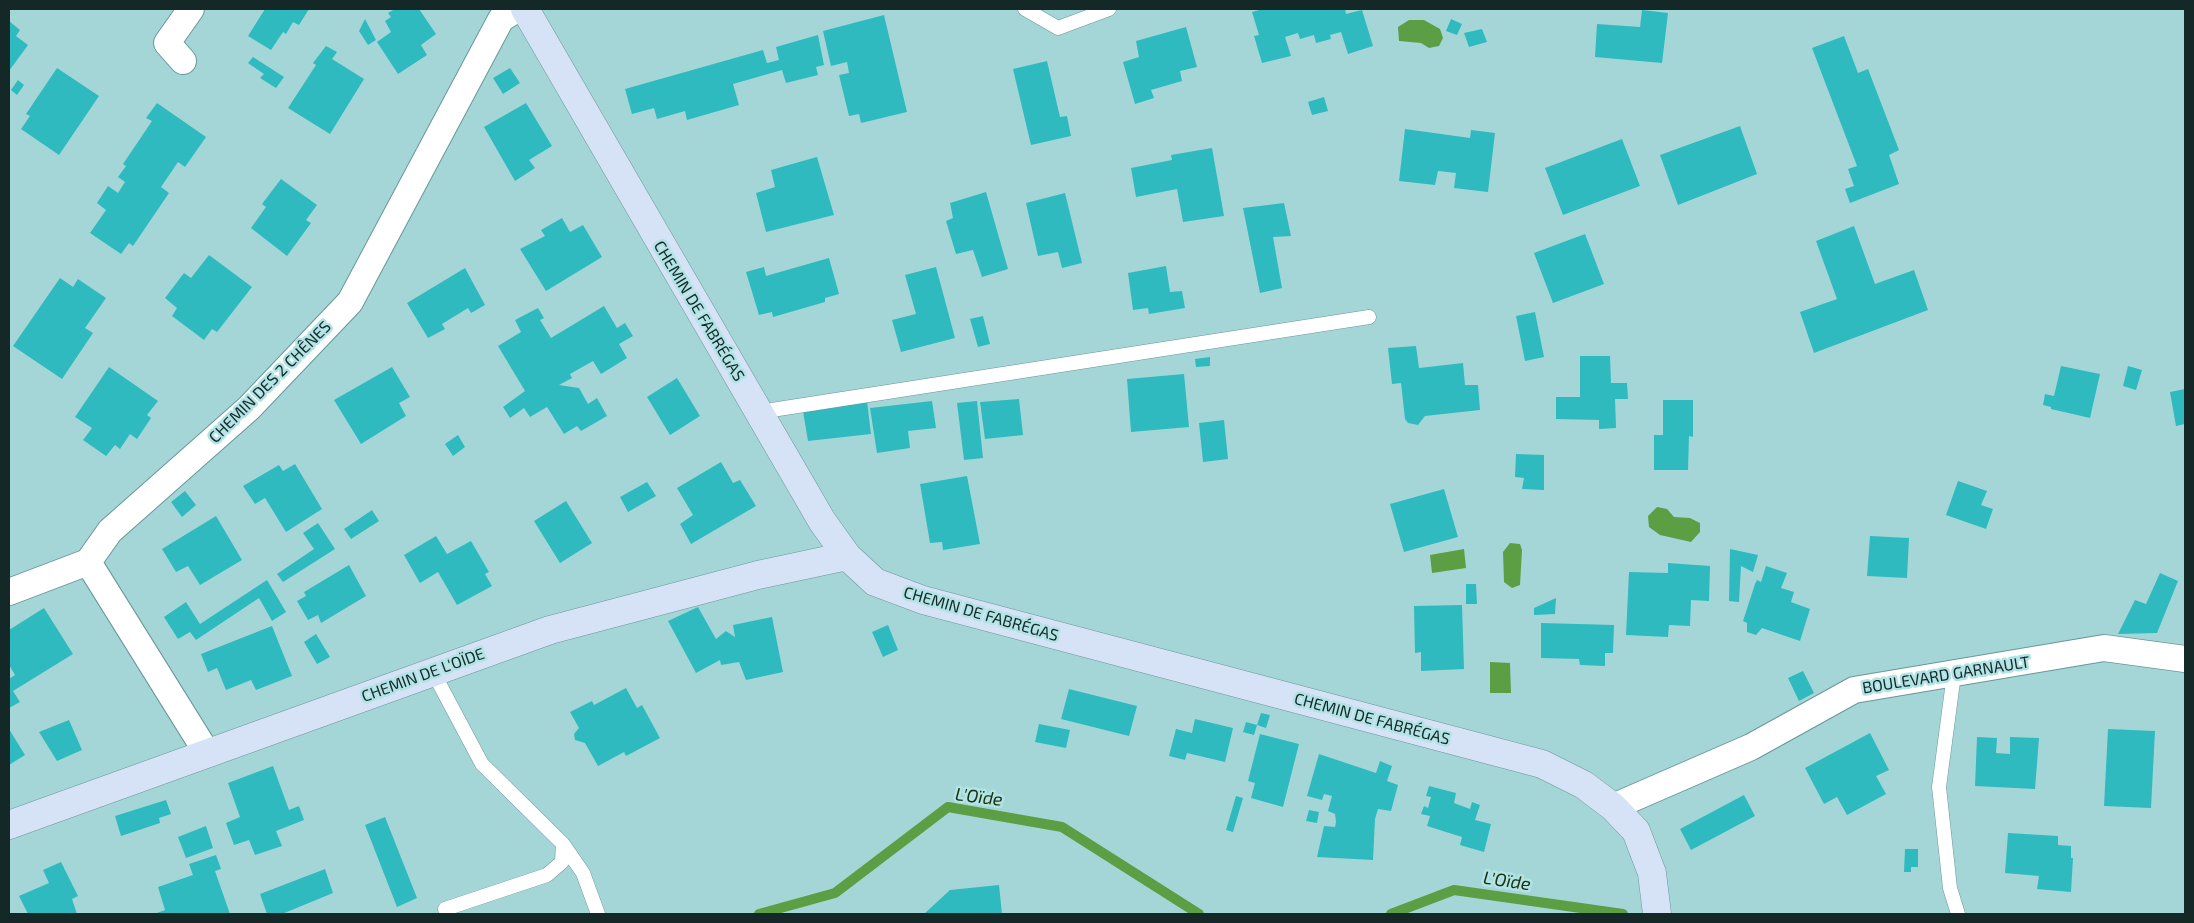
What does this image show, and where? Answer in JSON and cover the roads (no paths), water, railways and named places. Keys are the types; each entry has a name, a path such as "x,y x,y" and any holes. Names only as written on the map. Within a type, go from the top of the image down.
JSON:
{"street":[{"path":"183,61 167,43 191,9"},
{"name":"CHEMIN DES 2 CHÊNES","path":"88,562 110,531 249,408 350,302 501,20 517,9"},
{"name":"CHEMIN DE FABRÉGAS","path":"524,9 822,521 847,556 875,582 923,600 1542,764 1584,785 1612,807 1636,831 1652,873 1657,914"},
{"name":"CHEMIN DE L'OÏDE","path":"9,825 550,630 758,575 847,556"},
{"path":"9,592 88,562 207,753"},
{"name":"BOULEVARD GARNAULT","path":"1612,807 1751,747 1854,690 2104,648 2185,659"}],"lane":[{"path":"1025,9 1058,28 1108,9"},
{"path":"758,412 1369,317"},
{"path":"433,672 482,764 564,844 583,873 598,914"},
{"path":"1954,674 1939,787 1950,888 1958,914"},
{"path":"445,909 547,875 562,862 564,844"}],"waterway":[{"name":"L'Oïde","path":"759,914 835,893 948,807 1062,827 1199,914"},
{"name":"L'Oïde","path":"1391,914 1454,890 1623,914"}]}
